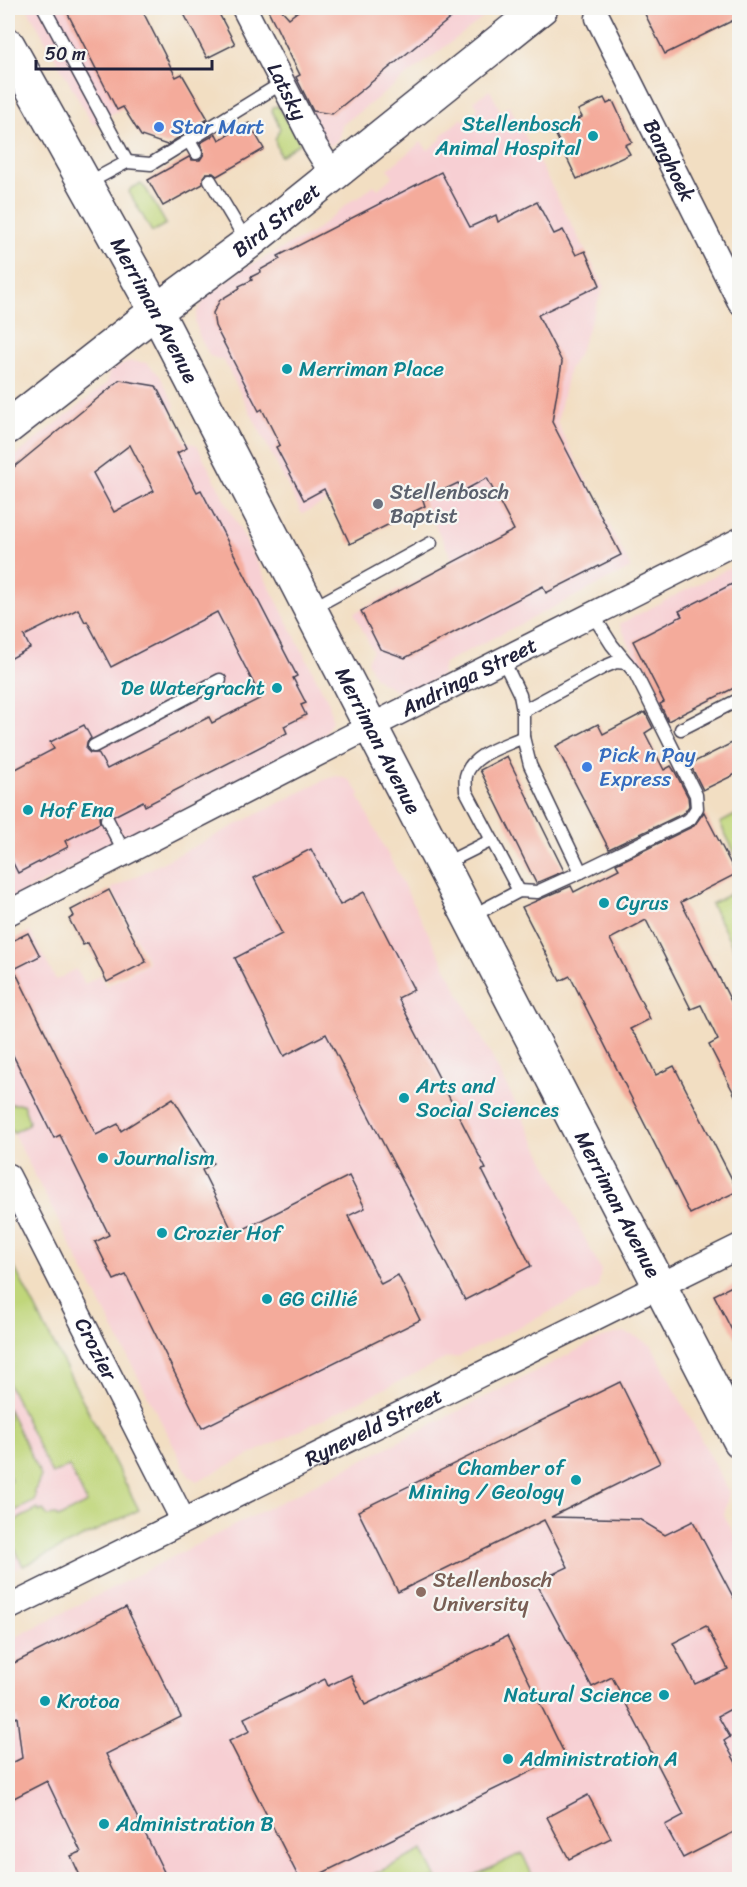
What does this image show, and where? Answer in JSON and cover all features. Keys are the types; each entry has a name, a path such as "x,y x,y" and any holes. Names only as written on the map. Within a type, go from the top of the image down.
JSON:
{"street":[{"name":"Latsky","path":"244,8 333,175"},
{"name":"Bird Street","path":"8,428 156,311 248,243 541,8"},
{"name":"Banghoek","path":"598,18 740,302"},
{"name":"Merriman Avenue","path":"8,45 156,311 740,1441"},
{"name":"Andringa Street","path":"8,913 740,540"},
{"name":"Crozier","path":"8,1176 183,1521"},
{"name":"Ryneveld Street","path":"8,1608 740,1246"}],"lane":[{"path":"44,8 127,162"},
{"path":"86,185 127,162 151,164 282,83"},
{"path":"189,141 196,153"},
{"path":"210,180 248,243"},
{"path":"310,610 431,543"},
{"path":"470,917 519,891 537,892 580,872 690,819 697,808 696,795 688,777 635,674 612,645 593,615"},
{"path":"503,660 520,695 523,711 523,737 530,765 580,872"},
{"path":"523,711 604,667 616,662 627,663"},
{"path":"94,746 220,680"},
{"path":"681,729 740,699"},
{"path":"519,891 466,791 466,776 473,763 480,757 523,737"},
{"path":"107,819 125,854"},
{"path":"442,865 492,840"}],"shaded area":[{"path":"27,8 141,8 176,77 93,125"},
{"path":"455,8 496,8 342,125 339,140 330,146 319,133 291,79 294,78 311,111 332,114 457,12"},
{"path":"490,90 501,112 509,105 604,286 578,355 569,369 557,423 631,568 444,663 441,677 409,691 397,690 382,683 374,676 367,661 373,651 354,613 453,561 423,501 457,483 436,444 302,514 224,361 210,356 200,338 195,322 197,312 205,298 241,270 312,233 374,185 378,189 393,176 388,169 421,142 428,150 442,138 440,136 462,118 464,121 478,109 474,100"},
{"path":"130,361 147,363 160,376 175,405 171,414 185,441 197,445 329,703 332,720 326,733 320,739 8,901 8,462 107,383 109,371"},
{"path":"739,563 739,685 668,721 619,624"},
{"path":"337,776 350,780 361,795 358,796 601,1270 598,1288 458,1357 447,1358 197,1481 189,1476 8,1123 8,942 30,931 56,980 76,969 85,984 100,975 106,986 148,962 111,889 324,780"},
{"path":"8,1255 139,1510 8,1573"},
{"name":"Stellenbosch University","path":"624,1332 652,1346 729,1492 724,1515 739,1544 739,1879 8,1880 8,1641 595,1341"}],"green space":[{"path":"278,106 300,143 280,156 275,140 280,128 272,111 273,107"},
{"path":"141,184 166,224 152,232 129,192 131,188"},
{"path":"739,813 739,861 720,823"},
{"path":"739,889 739,958 711,904"},
{"path":"8,1104 23,1104 29,1121 28,1125 13,1133 8,1123"},
{"path":"8,1255 139,1510 23,1566 8,1533 8,1524 38,1509 39,1512 43,1510 48,1516 56,1515 58,1518 87,1503 69,1466 52,1474 8,1383"},
{"path":"8,1408 41,1476 35,1490 35,1501 8,1514 8,1482 11,1480 8,1474"},
{"path":"423,1850 437,1879 364,1879 366,1878"},
{"path":"522,1853 534,1879 467,1879"}],"building":[{"path":"65,8 141,8 176,77 182,74 208,119 167,145 141,136 123,107 117,110"},
{"path":"181,8 216,8 235,44 207,58"},
{"path":"267,8 280,8 289,18 302,8 463,8 332,114 313,111 296,77 300,75"},
{"path":"642,8 740,8 740,17 665,54"},
{"name":"Stellenbosch Animal Hospital","path":"604,98 607,104 613,101 632,142 625,145 630,154 577,179 554,131 582,117 578,110"},
{"path":"249,123 264,149 217,176 213,173 206,173 203,177 203,184 163,206 148,180 189,157 192,160 200,160 204,154 200,143 216,134 219,140"},
{"path":"441,172 470,227 496,215 498,222 537,202 554,234 563,230 576,255 585,251 600,285 538,315 562,362 552,422 621,555 546,593 543,586 405,658 380,649 361,611 514,530 487,478 463,491 458,483 423,500 425,506 350,544 324,489 304,500 276,447 280,445 262,409 259,411 215,326 213,313 220,300 240,288 239,286 252,280 251,277 261,272 260,270 280,259 278,256"},
{"path":"120,380 156,386 187,448 177,453 197,492 201,490 297,676 293,678 306,703 301,705 306,715 284,726 287,733 145,806 143,801 114,816 108,811 103,812 99,818 100,823 65,841 68,847 18,873 8,853 8,773 54,749 50,742 84,725 91,738 87,742 86,749 90,753 98,753 107,769 209,717 212,723 261,698 217,612 111,667 87,621 85,622 78,609 24,636 30,648 8,660 8,472","holes":["130,445 154,491 114,512 93,473"]},
{"path":"740,580 740,685 668,721 660,704 664,702 633,641 682,616 679,611"},
{"path":"645,712 653,728 645,733 664,770 671,766 675,772 688,797 689,806 684,813 609,849 556,746 598,724 603,734"},
{"path":"740,739 740,772 703,790 690,764"},
{"path":"507,756 564,871 536,883 480,770"},
{"path":"704,812 736,874 681,902 740,1019 740,1105 709,1045 718,1040 701,1005 691,1009 646,920 610,939 650,1019 630,1029 640,1042 656,1075 674,1066 738,1191 690,1214 570,976 560,981 522,907 571,886 574,892 619,869 616,864 694,826"},
{"name":"Arts and Social Sciences","path":"311,849 340,905 364,892 414,990 398,998 486,1169 482,1170 531,1266 465,1300 326,1034 284,1056 235,958 282,934 254,878"},
{"path":"109,890 146,962 107,982 88,943 83,945 69,919 74,916 71,910"},
{"path":"28,933 40,956 14,969 96,1135 118,1124 121,1131 173,1098 213,1163 202,1170 234,1234 349,1176 365,1208 348,1216 381,1284 398,1275 420,1320 202,1428 126,1275 114,1280 95,1242 109,1235 60,1135 54,1138 8,1045 8,943"},
{"path":"740,1282 740,1346 714,1295"},
{"path":"620,1382 660,1463 551,1517 639,1519 665,1535 693,1521 740,1610 740,1704 718,1716 730,1737 724,1741 740,1770 740,1829 683,1858 665,1825 684,1815 612,1677 592,1687 536,1582 568,1567 544,1520 398,1592 358,1511","holes":["706,1626 728,1669 695,1684 673,1643"]},
{"name":"Krotoa","path":"126,1607 181,1717 106,1754 168,1880 82,1880 71,1856 81,1852 47,1781 8,1801 8,1765 22,1758 17,1717 8,1721 8,1666"},
{"name":"Administration A","path":"507,1636 565,1755 308,1880 300,1880 229,1741 250,1731 244,1718 325,1679 328,1686 351,1675 365,1705"},
{"path":"588,1795 611,1838 569,1859 547,1817"}],"place":[{"name":"Star Mart","path":"159,127"},
{"name":"Stellenbosch Animal Hospital","path":"593,136"},
{"name":"Merriman Place","path":"287,369"},
{"name":"Stellenbosch Baptist","path":"378,504"},
{"name":"De Watergracht","path":"277,688"},
{"name":"Pick n Pay Express","path":"587,767"},
{"name":"Hof Ena","path":"28,810"},
{"name":"Cyrus","path":"604,903"},
{"name":"Arts and Social Sciences","path":"404,1098"},
{"name":"Journalism","path":"103,1158"},
{"name":"Crozier Hof","path":"162,1233"},
{"name":"GG Cillié","path":"267,1299"},
{"name":"Chamber of Mining / Geology","path":"576,1480"},
{"name":"Stellenbosch University","path":"421,1592"},
{"name":"Natural Science","path":"664,1695"},
{"name":"Krotoa","path":"45,1701"},
{"name":"Administration A","path":"508,1759"},
{"name":"Administration B","path":"104,1824"}]}
